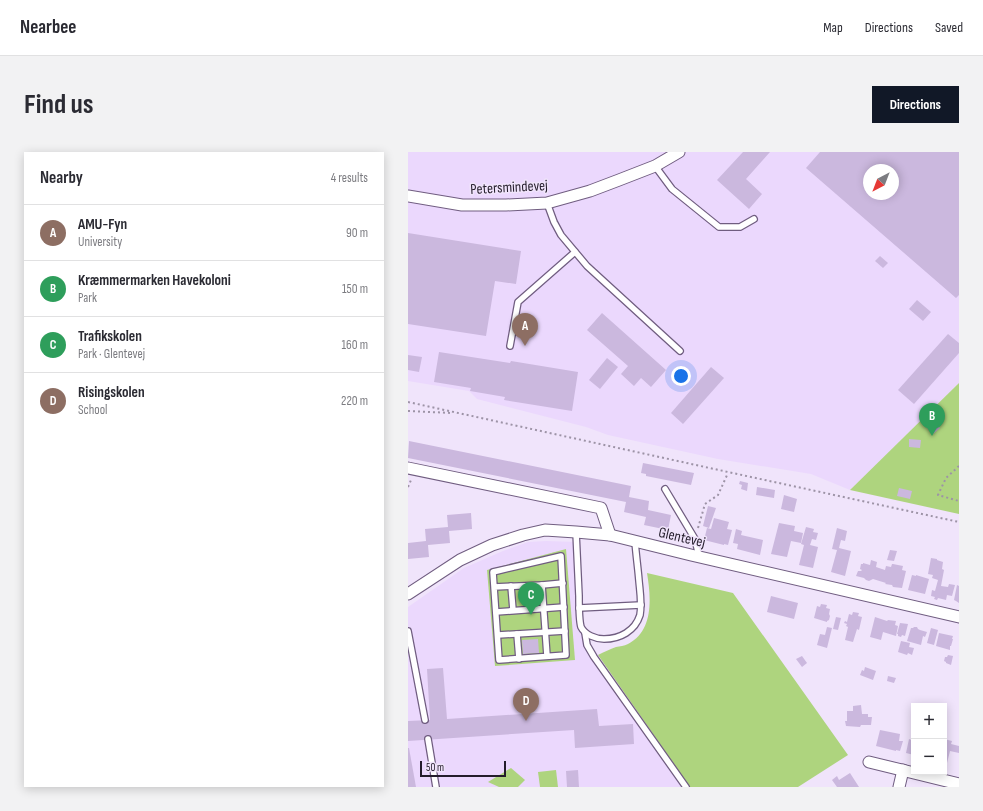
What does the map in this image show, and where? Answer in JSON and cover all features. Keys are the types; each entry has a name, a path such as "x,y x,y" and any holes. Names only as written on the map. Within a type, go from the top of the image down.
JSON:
{"street":[{"name":"Petersmindevej","path":"408,196 462,204 506,205 547,202 590,191 655,166 679,152"},
{"path":"408,468 601,508 610,535"},
{"name":"Glentevej","path":"408,594 460,560 492,545 545,530 610,535 959,617"},
{"path":"869,762 959,784"},
{"path":"899,787 903,770"}],"lane":[{"path":"655,166 672,189 719,227 740,227 754,219"},
{"path":"547,202 554,222 561,235 587,266 680,351"},
{"path":"510,346 518,302 575,252"},
{"path":"665,489 695,539 699,557"},
{"path":"576,532 579,608 581,626 585,633 587,645 686,787"},
{"path":"585,633 599,639 619,637 631,629 640,615 641,605 635,541"},
{"path":"561,556 563,583 566,654 499,660 493,572 561,556"},
{"path":"494,587 563,583"},
{"path":"542,585 547,656"},
{"path":"511,586 513,610"},
{"path":"579,608 641,605"},
{"path":"496,612 564,607"},
{"path":"408,631 425,720"},
{"path":"498,635 565,631"},
{"path":"517,634 519,658"},
{"path":"428,739 436,787"}],"path":[{"path":"408,402 959,522"},
{"path":"408,411 460,413"},
{"path":"959,466 946,478 938,495 959,501"},
{"path":"695,539 704,504 718,495 728,472"}],"shaded area":[{"path":"408,152 959,152 959,383 850,490 811,474 718,459 608,435 586,427 477,399 469,391 408,381"},
{"path":"528,542 577,542 577,625 690,787 408,787 408,607 464,568"}],"green space":[{"path":"959,383 959,514 850,490"},
{"path":"566,549 575,660 495,666 487,570"},
{"path":"647,573 733,593 848,755 798,787 690,787 598,655 628,644 642,631 649,613 650,603"},
{"path":"511,768 525,780 518,787 499,787 488,782"},
{"path":"556,770 558,787 540,787 538,772"}],"building":[{"path":"743,152 770,152 746,179 762,194 749,209 717,180"},
{"path":"820,152 959,152 959,295 956,298 806,168"},
{"path":"408,233 521,251 516,284 495,281 486,336 408,324"},
{"path":"880,256 888,263 883,268 875,261"},
{"path":"917,300 931,312 923,321 909,309"},
{"path":"602,313 666,370 651,387 641,378 634,386 621,374 628,366 587,330"},
{"path":"948,334 959,343 959,353 914,404 898,390"},
{"path":"439,352 510,363 511,361 578,372 572,411 504,400 505,397 470,391 471,388 434,382"},
{"path":"408,355 422,357 419,372 408,370"},
{"path":"607,358 618,367 600,389 589,380"},
{"path":"711,367 724,378 683,424 671,413"},
{"path":"931,419 940,428 933,434 924,425"},
{"path":"909,439 921,440 920,448 909,447"},
{"path":"409,441 631,486 629,497 649,501 648,510 671,515 668,530 644,525 646,517 624,512 626,502 408,458"},
{"path":"643,463 694,473 691,485 646,476 646,474 641,473"},
{"path":"740,481 748,483 747,491 741,489 742,485 739,484"},
{"path":"757,487 775,490 774,498 756,495"},
{"path":"899,488 912,491 910,499 897,496"},
{"path":"784,495 797,499 794,512 781,509"},
{"path":"708,506 716,508 709,528 703,526"},
{"path":"471,513 472,529 449,531 450,543 428,545 429,557 408,559 408,543 426,541 425,529 448,527 447,515"},
{"path":"714,518 729,522 727,529 732,530 728,545 704,540 707,528 711,529"},
{"path":"779,523 795,526 794,531 803,533 801,543 791,541 787,557 771,554"},
{"path":"806,527 814,529 813,532 818,533 816,540 812,539 810,545 818,547 813,568 799,565 804,545 801,544"},
{"path":"837,528 847,531 845,541 841,540 839,548 851,551 845,576 831,572 837,550 832,549"},
{"path":"736,529 742,531 741,535 763,540 760,555 737,549 738,544 733,543"},
{"path":"890,550 897,551 894,561 887,560"},
{"path":"931,558 943,562 942,569 944,570 941,586 948,587 949,584 955,585 952,596 947,595 946,600 938,598 937,600 934,599 935,597 931,596 932,590 935,591 938,580 932,578 933,575 928,574"},
{"path":"871,560 877,562 876,567 885,570 886,566 891,567 892,564 903,566 902,570 906,571 902,588 893,587 892,585 873,579 869,581 856,576 858,571 862,570 860,569 861,564 863,563 870,565"},
{"path":"912,575 929,579 925,594 908,590"},
{"path":"957,585 959,586 959,603 954,600"},
{"path":"771,596 798,603 794,619 767,612"},
{"path":"821,604 827,605 826,608 830,609 830,616 827,622 814,618 817,606 820,607"},
{"path":"853,612 859,613 858,616 862,617 859,630 857,629 853,642 845,640 848,627 846,626 847,624 844,623 845,621 847,622 849,614 852,615"},
{"path":"836,617 841,618 838,630 833,629"},
{"path":"875,617 887,621 896,621 895,625 898,626 896,636 883,632 881,640 870,637"},
{"path":"900,623 908,624 905,636 902,635 901,637 897,634"},
{"path":"827,627 832,628 827,648 817,645 820,634 825,635"},
{"path":"914,627 927,632 925,637 923,636 921,645 907,641 911,628"},
{"path":"931,628 938,630 934,645 927,643"},
{"path":"939,633 953,636 950,650 936,646"},
{"path":"538,639 539,653 523,654 522,640"},
{"path":"901,641 910,643 909,647 914,648 912,655 898,652"},
{"path":"948,655 953,656 951,665 944,661 945,657"},
{"path":"802,656 807,663 802,667 796,659"},
{"path":"865,667 876,671 873,680 860,675 862,670 864,671"},
{"path":"443,668 447,719 597,709 599,726 633,724 634,744 575,748 574,730 408,741 408,721 430,720 427,669"},
{"path":"888,676 896,678 894,683 887,681"},
{"path":"861,705 862,714 868,714 868,717 872,717 871,725 861,725 860,727 846,726 845,721 847,721 847,711 853,711 853,706"},
{"path":"880,730 900,734 899,741 903,741 900,751 876,746"},
{"path":"909,739 911,740 911,754 906,753"},
{"path":"947,740 952,741 951,744 959,746 959,753 950,751 947,763"},
{"path":"409,748 416,787 408,787"},
{"path":"578,770 579,787 567,787 566,771"},
{"path":"850,773 859,787 837,787 832,780 837,776 839,780"}],"place":[{"name":"AMU-Fyn","path":"525,346"},
{"name":"Kræmmermarken Havekoloni","path":"932,436"},
{"name":"Trafikskolen","path":"531,615"},
{"name":"Risingskolen","path":"526,721"}]}
